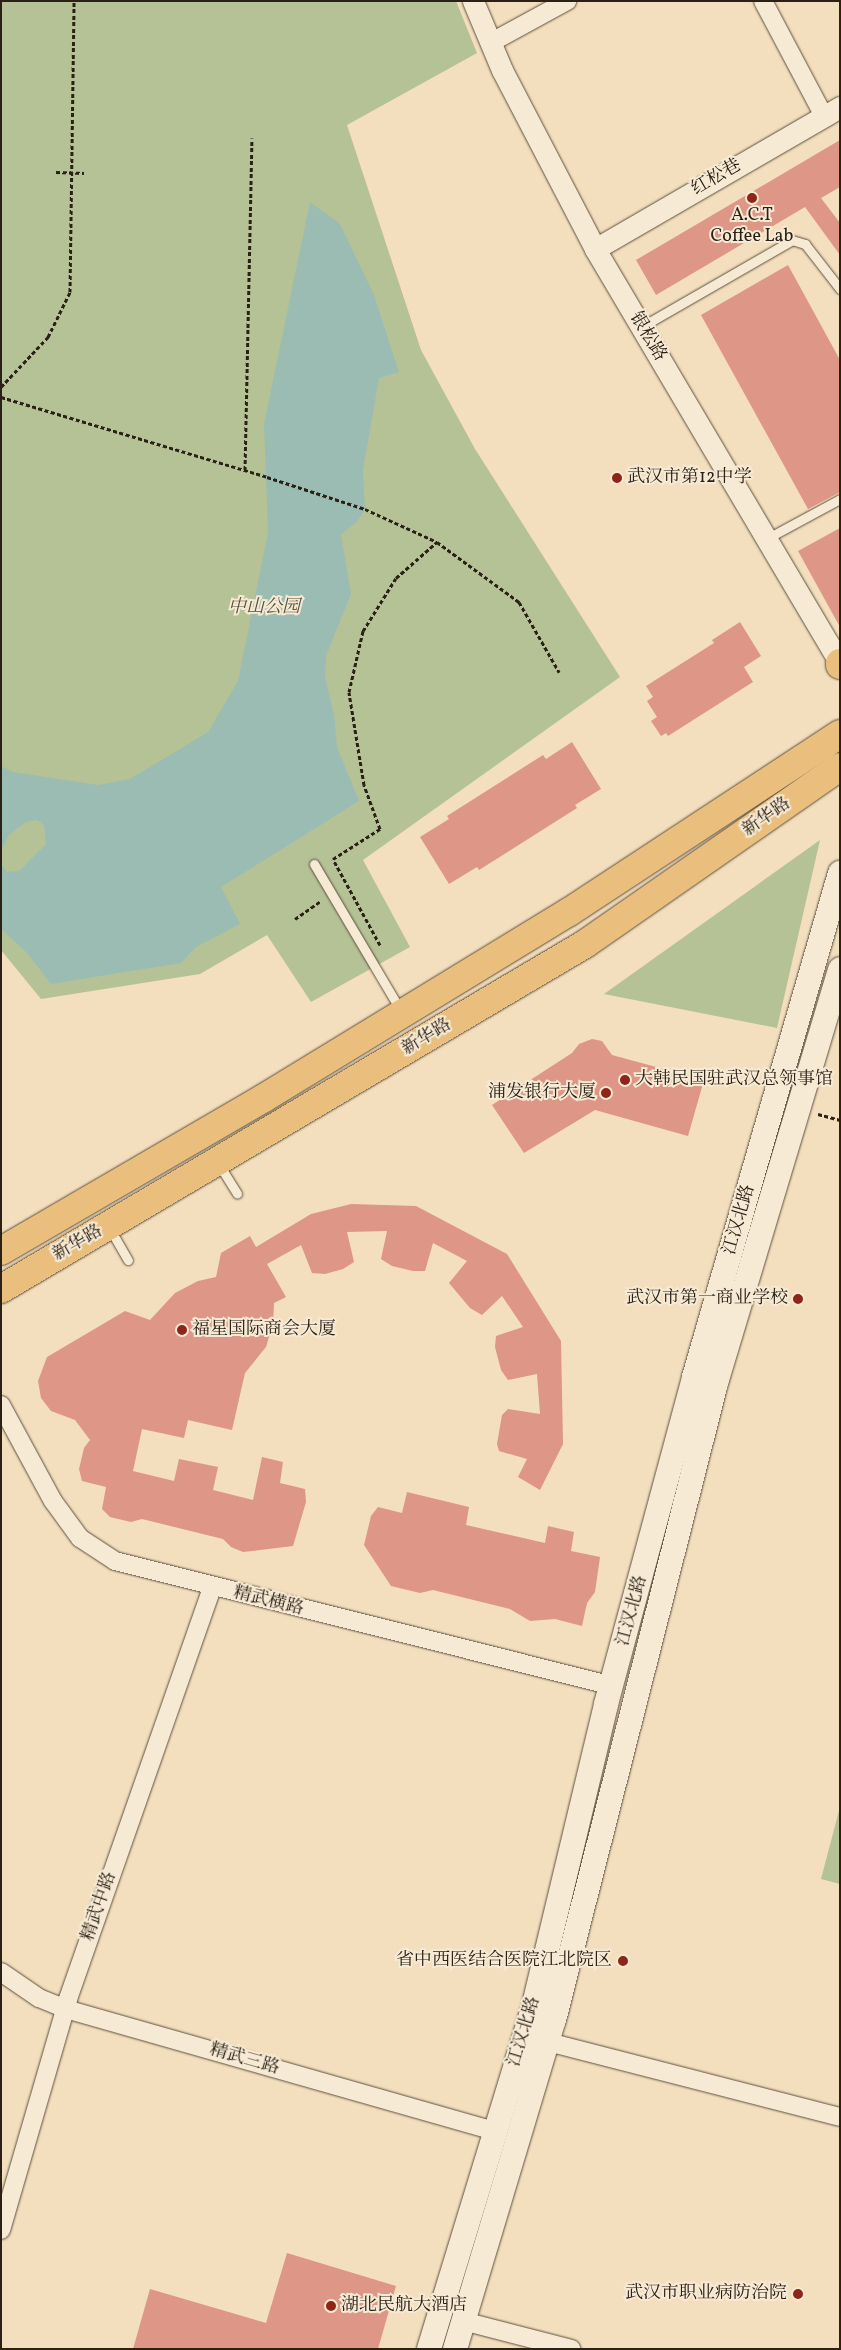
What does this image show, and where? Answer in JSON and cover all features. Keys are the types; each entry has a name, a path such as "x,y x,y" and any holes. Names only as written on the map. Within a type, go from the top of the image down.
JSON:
{"main road":[{"name":"新华路","path":"1,1251 403,1013 663,851 839,726"},
{"name":"新华路","path":"1,1289 218,1163 585,944 840,767"},
{"name":"江汉北路","path":"429,2349 532,2013 613,1686 694,1376 840,873"},
{"name":"江汉北路","path":"455,2349 548,2042 716,1383 840,969"}],"street":[{"name":"银松路","path":"473,1 490,43 595,249 840,663"},
{"path":"490,43 567,1"},
{"path":"762,1 832,111"},
{"name":"红松巷","path":"595,249 832,111"},
{"name":"精武横路","path":"1,1405 53,1501 80,1538 115,1561 212,1588 613,1686"},
{"name":"精武中路","path":"1,2230 66,2009 212,1588"},
{"name":"精武三路","path":"1,1972 39,1998 66,2009 495,2131"},
{"path":"548,2042 840,2117"},
{"path":"463,2321 516,2342 571,2349"}],"lane":[{"path":"641,327 792,240 804,244 840,289"},
{"path":"766,539 840,499"},
{"path":"314,864 403,1013"},
{"path":"218,1163 238,1194"},
{"path":"108,1226 128,1260"}],"path":[{"path":"1,387 48,337 70,292 74,1"},
{"path":"245,470 252,138"},
{"path":"56,172 84,173"},
{"path":"1,397 267,477 365,510 437,542 519,602 559,672"},
{"path":"380,947 333,859 380,829 364,785 349,692 363,631 396,578 437,542"}],"green space":[{"name":"中山公园","path":"1,1 456,1 477,53 347,125 421,350 475,449 620,677 363,860 410,947 311,1002 267,935 200,974 41,999 1,950"},
{"path":"820,840 777,1028 604,994"},
{"path":"840,1807 840,1884 821,1879"}],"water":[{"path":"310,202 340,224 374,295 399,372 379,378 363,470 365,509 357,522 341,534 351,594 326,656 325,678 334,714 337,747 359,801 221,887 240,924 196,947 181,963 51,984 27,953 1,929 1,864 7,872 19,871 46,844 44,825 37,820 26,822 9,835 1,851 1,766 13,772 98,785 130,779 208,732 238,681 268,532 264,424"}],"building":[{"path":"840,140 840,187 821,198 840,223 840,255 805,207 656,295 636,260"},
{"path":"788,265 840,360 840,492 808,509 701,315"},
{"path":"840,528 840,627 798,551"},
{"path":"740,622 761,656 744,667 753,682 668,736 666,733 661,736 651,721 657,717 647,701 653,697 646,686 714,643 712,640"},
{"path":"572,742 601,789 575,805 577,808 479,870 477,867 449,884 420,837 449,819 447,816 543,755 546,759"},
{"name":"浦发银行大厦","path":"592,1039 602,1041 612,1055 704,1080 688,1136 595,1110 524,1153 492,1105 572,1053 579,1044"},
{"path":"351,1204 416,1206 507,1254 561,1341 563,1444 540,1490 518,1477 527,1459 499,1451 497,1444 502,1415 508,1409 540,1414 537,1374 508,1380 501,1370 495,1347 496,1336 523,1327 502,1296 482,1315 470,1308 449,1283 467,1261 433,1243 425,1271 413,1271 392,1266 381,1259 387,1231 347,1232 354,1262 343,1269 325,1274 312,1273 301,1245 267,1264 286,1297 274,1303 273,1324 266,1347 245,1373 232,1430 188,1420 184,1438 142,1429 133,1471 174,1481 179,1459 218,1467 213,1490 253,1500 262,1457 283,1462 280,1483 305,1489 306,1502 293,1546 243,1552 231,1547 223,1539 142,1519 131,1522 110,1517 102,1509 106,1487 82,1481 79,1469 84,1448 90,1440 75,1420 51,1411 41,1398 38,1381 47,1357 125,1311 150,1320 175,1293 198,1281 216,1277 221,1253 250,1236 256,1247 311,1214"},
{"path":"407,1492 469,1507 466,1525 545,1543 548,1526 574,1532 571,1551 600,1557 595,1592 587,1603 582,1626 555,1619 530,1621 510,1609 433,1590 420,1593 391,1586 364,1545 371,1516 378,1507 402,1513"},
{"name":"湖北民航大酒店","path":"287,2253 396,2286 378,2349 133,2349 150,2289 266,2323"}],"place":[{"name":"A.C.T Coffee Lab","path":"752,198"},
{"name":"武汉市第12中学","path":"617,478"},
{"name":"大韩民国驻武汉总领事馆","path":"625,1080"},
{"name":"浦发银行大厦","path":"606,1093"},
{"name":"武汉市第一商业学校","path":"798,1299"},
{"name":"福星国际商会大厦","path":"182,1330"},
{"name":"省中西医结合医院江北院区","path":"623,1961"},
{"name":"武汉市职业病防治院","path":"798,2294"},
{"name":"湖北民航大酒店","path":"331,2306"}]}
